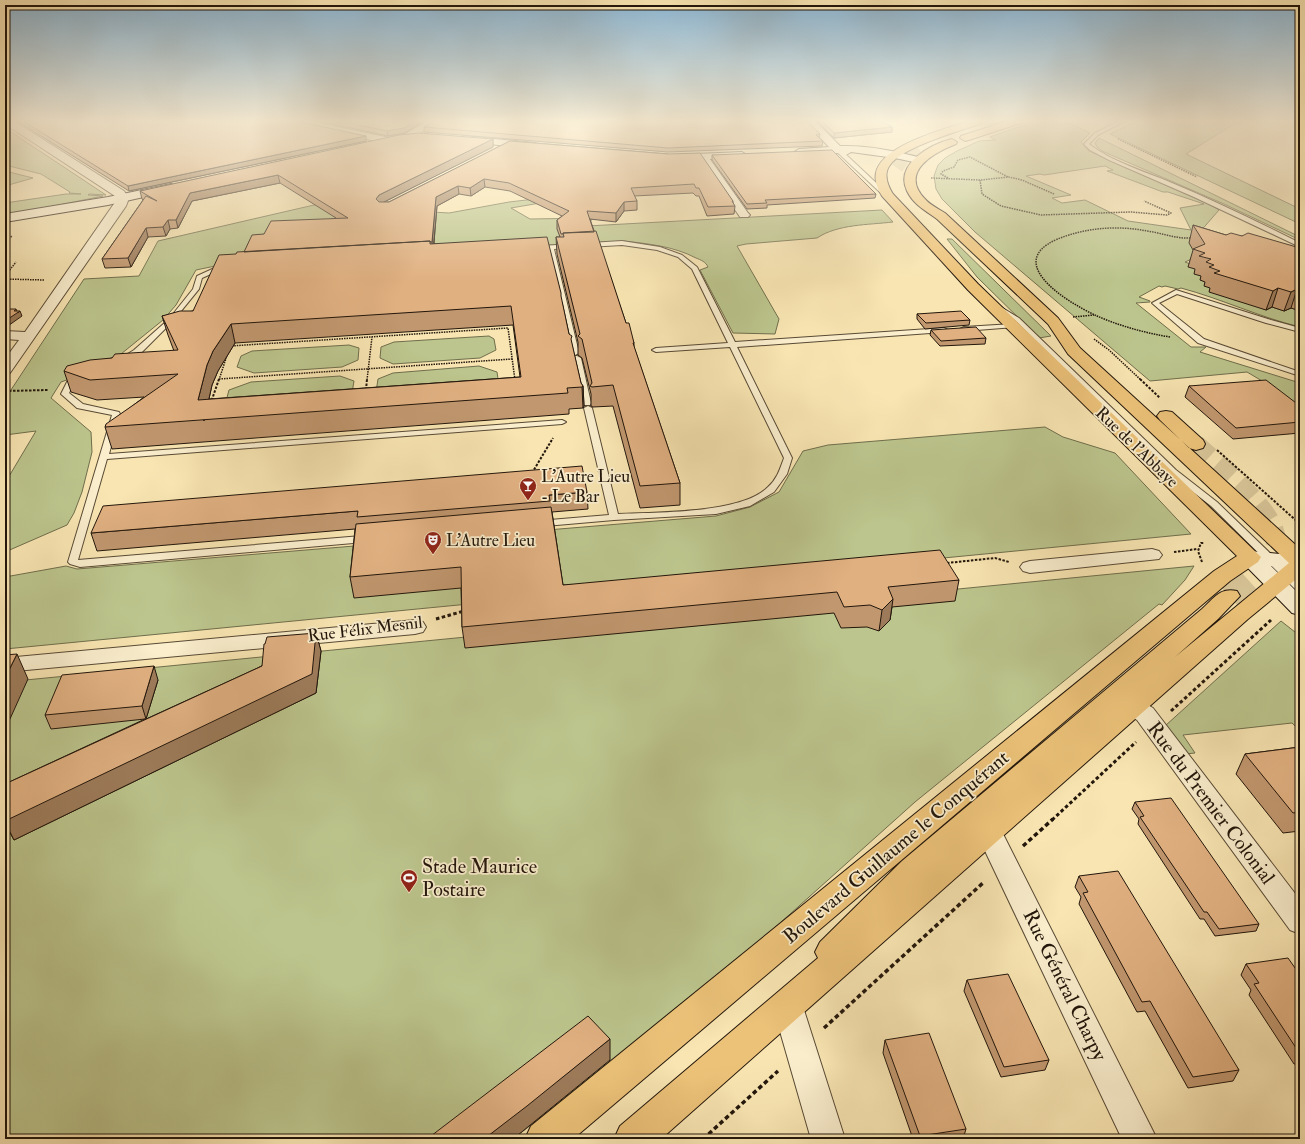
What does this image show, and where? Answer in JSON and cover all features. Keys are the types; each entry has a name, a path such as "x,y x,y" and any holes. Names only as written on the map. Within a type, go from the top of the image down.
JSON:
{"main road":[{"name":"Rue de l'Abbaye","path":"882,174 881,183 892,192 973,287 1013,326 1288,577"},
{"name":"Rue de l'Abbaye","path":"911,174 912,188 921,202 942,216"},
{"name":"Rue de l'Abbaye","path":"929,178 933,205 942,216 1053,321 1095,351 1196,444"},
{"path":"5,218 124,198 183,185"},
{"name":"Rue de l'Abbaye","path":"1053,321 1074,351 1288,577"},
{"name":"Boulevard Guillaume le Conquérant","path":"544,1139 1222,576 1288,577"},
{"name":"Boulevard Guillaume le Conquérant","path":"633,1139 788,1007 1133,707 1288,577"},
{"name":"Boulevard Guillaume le Conquérant","path":"716,1068 913,869 1229,596"}],"street":[{"path":"5,370 120,206 124,198 120,193 91,174"},
{"path":"716,174 744,215"},
{"path":"5,335 29,336"},
{"path":"1030,567 1152,555"},
{"name":"Rue Félix Mesnil","path":"5,665 415,627"},
{"name":"Rue du Premier Colonial","path":"1133,707 1145,714 1300,922"},
{"name":"Rue Général Charpy","path":"989,832 1140,1139"},
{"path":"788,1007 828,1139"}],"lane":[{"name":"Rue de l'Abbaye","path":"869,174 892,192"},
{"path":"1148,174 1300,245"},
{"path":"622,243 658,248 680,256 695,268 788,458 783,474 771,490 747,504 716,511 614,518 80,564 73,562 116,414 80,406 65,394 70,384 96,371 118,364 137,352 171,320 196,289 199,277 219,268 551,248 622,243"},
{"path":"551,248 614,518"},
{"path":"1300,330 1259,320 1214,302 1176,292 1155,303 1201,341 1300,374"},
{"path":"989,302 1018,319 1174,472 1214,504 1288,577"},
{"path":"656,350 1013,326"},
{"path":"103,457 562,422"}],"path":[{"path":"942,174 950,179"},
{"path":"1004,174 1022,180 1054,194"},
{"path":"929,178 980,180 1009,177"},
{"path":"980,180 982,194 1001,206 1041,215 1132,212 1167,215 1171,213 1144,200"},
{"path":"1172,337 1131,329 1095,315 1062,296 1051,287 1038,272 1035,266 1035,260 1039,253 1050,243 1075,233 1107,228 1138,229 1189,238 1196,237"},
{"path":"5,242 14,234"},
{"path":"16,262 6,273 5,277 69,279"},
{"path":"1074,322 1068,317 1095,315"},
{"path":"508,328 517,395 206,417 230,346 372,337 508,328"},
{"path":"366,391 372,337"},
{"path":"1091,337 1109,350 1161,399"},
{"path":"219,380 512,360"},
{"path":"5,392 68,389"},
{"path":"365,406 366,398"},
{"path":"531,475 562,422"},
{"path":"1214,447 1277,506 1300,524"},
{"path":"1203,564 1198,556 1197,549 1201,543 1210,542"},
{"path":"940,564 995,558 1030,567"},
{"name":"Rue Félix Mesnil","path":"415,627 458,612 466,611"}],"green space":[{"path":"5,174 19,174 33,178 5,186"},
{"path":"42,174 75,174 106,195 89,194 88,195 103,196 39,209 5,214 5,203 66,194 81,194 69,193 70,192"},
{"path":"935,174 1037,174 1026,176 1071,195 1052,198 1062,203 1085,200 1128,221 1191,230 1180,208 1204,204 1168,192 1163,192 1116,174 1142,174 1213,206 1219,210 1199,233 1212,250 1185,262 1193,265 1214,289 1266,310 1272,307 1284,311 1291,308 1300,311 1300,327 1181,288 1178,289 1159,286 1139,297 1150,302 1136,303 1191,347 1206,347 1200,352 1300,383 1300,406 1279,391 1247,372 1150,381 975,232 942,199 936,189"},
{"path":"1156,174 1173,174 1300,237 1300,240 1224,204"},
{"path":"1195,174 1228,174 1300,209 1300,224"},
{"path":"535,199 546,202 511,208 530,219 593,218 587,226 882,210 893,222 834,230 817,238 737,246 779,319 775,334 733,333 700,270 708,267 703,261 670,248 624,241 225,264 196,270 176,305 163,320 121,354 78,376 61,382 51,398 91,432 92,452 82,492 74,513 67,525 5,552 5,483 36,431 5,435 5,399 84,279 139,276 158,241 314,205 449,213 509,202"},
{"path":"947,239 952,239 1051,336 1039,338 977,277"},
{"path":"489,336 494,339 496,350 480,358 393,364 380,358 381,347 394,342"},
{"path":"349,345 359,348 358,360 342,367 254,373 237,367 241,356 252,351"},
{"path":"479,366 497,372 499,385 376,392 378,379 393,373"},
{"path":"340,376 354,381 352,393 225,405 229,390 251,382"},
{"path":"1045,427 1063,437 1115,453 1191,534 5,649 5,577 66,566 77,569 716,516 750,507 779,492 803,451 828,445"},
{"name":"Stade Maurice Postaire","path":"1194,566 1185,580 1162,605 1159,604 915,802 712,984 513,1139 5,1139 5,682"},
{"path":"1281,621 1300,636 1300,728 1297,728 1292,723 1183,735 1195,753 1185,754 1165,726"}],"building":[{"path":"109,174 183,174 128,186"},
{"path":"217,174 421,174 379,195 376,199 379,202 389,202 444,174 715,174 735,206 708,207 699,188 696,188 694,184 631,188 637,201 624,202 616,213 587,211 594,232 561,234 557,220 569,211 509,183 484,179 470,188 458,186 436,197 432,242 244,252 252,235 264,234 271,221 348,218 278,175 190,193 176,220 168,220 163,227 146,228 128,258 102,259 146,196 157,201 140,191"},
{"path":"726,174 856,174 876,194 765,200 767,203 747,204"},
{"path":"1193,225 1226,235 1231,233 1242,236 1248,233 1300,248 1300,290 1297,289 1291,292 1278,288 1273,291 1214,273 1220,271 1209,267 1214,265 1206,262 1211,259 1199,256 1205,253 1193,249 1205,244"},
{"path":"596,231 626,323 629,323 633,343 680,483 640,486 613,385 590,386 592,383 582,339 578,336 580,334 556,237 564,237 563,233"},
{"path":"547,237 561,293 569,334 572,336 571,339 583,386 567,388 568,393 105,427 106,424 178,374 90,380 64,371 67,366 90,360 112,358 115,354 178,350 162,316 180,311 193,311 219,255 236,254 237,252 430,241 430,244","holes":["511,306 521,377 198,400 207,365 213,351 231,324"]},
{"path":"5,309 16,309 14,311 20,311 5,321"},
{"path":"961,311 970,320 926,323 917,314"},
{"path":"976,327 986,338 941,341 931,330"},
{"path":"1266,380 1300,406 1300,422 1236,428 1189,386"},
{"path":"582,466 587,492 549,495 550,501 357,517 358,511 91,533 103,506"},
{"path":"551,507 563,585 940,550 959,580 888,587 893,599 882,610 870,605 844,607 837,592 462,627 461,567 350,577 356,524"},
{"path":"316,633 312,674 5,821 5,784 262,666 264,644 267,637"},
{"path":"17,654 5,678 5,655"},
{"path":"154,666 142,706 45,715 62,675"},
{"path":"1300,747 1300,812 1293,813 1245,754"},
{"path":"1171,798 1259,924 1219,929 1207,912 1204,912 1140,817 1144,816 1135,802"},
{"path":"1118,871 1239,1070 1193,1077 1150,1001 1142,1002 1083,893 1088,892 1079,876"},
{"path":"1288,958 1300,975 1300,1054 1254,984 1259,983 1246,964"},
{"path":"1008,974 1049,1060 1004,1067 967,980"},
{"path":"588,1016 610,1039 484,1139 427,1139"},
{"path":"929,1033 966,1129 920,1136 885,1040"},
{"path":"1283,1137 1284,1139 1268,1139"}],"tunnel":[{"path":"1196,444 1231,475 1257,503 1267,516 1274,529 1276,541 1274,550 1257,570"},
{"path":"1229,596 1257,570"}],"place":[{"name":"L'Autre Lieu - Le Bar","path":"528,501"},
{"name":"L'Autre Lieu","path":"433,555"},
{"name":"Stade Maurice Postaire","path":"409,893"}]}
